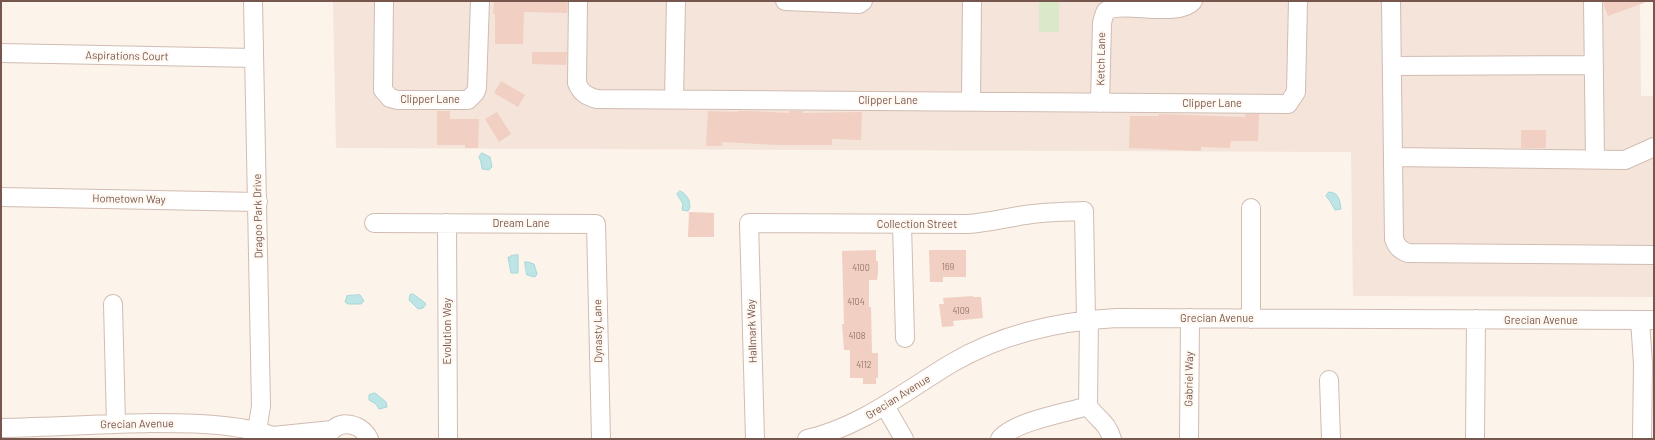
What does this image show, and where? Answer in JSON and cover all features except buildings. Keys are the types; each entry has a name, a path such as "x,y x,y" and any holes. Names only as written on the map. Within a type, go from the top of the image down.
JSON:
{"street":[{"name":"Dragoo Park Drive","path":"253,1 261,406 269,435"},
{"name":"Clipper Lane","path":"384,1 383,90 390,98 398,100 468,100 476,93 478,88 480,1"},
{"name":"Clipper Lane","path":"578,1 577,83 580,90 588,97 597,99 971,100 1100,103 1288,104 1296,92 1298,1"},
{"path":"674,99 676,1"},
{"path":"785,1 859,4 863,1"},
{"path":"971,100 972,1"},
{"name":"Ketch Lane","path":"1100,103 1102,23 1107,11 1117,5 1180,8 1192,3 1193,1"},
{"path":"1391,1 1394,239 1396,245 1402,251 1408,253 1654,254"},
{"path":"1593,1 1595,159"},
{"name":"Aspirations Court","path":"1,53 254,58"},
{"path":"1392,66 1594,64"},
{"path":"1393,157 1625,160 1654,147"},
{"name":"Hometown Way","path":"1,197 258,202"},
{"path":"1251,208 1251,319"},
{"name":"Collection Street","path":"749,223 967,224 989,222 1024,215 1084,211 1087,320"},
{"name":"Dream Lane","path":"374,222 596,224"},
{"name":"Evolution Way","path":"447,223 448,439"},
{"name":"Hallmark Way","path":"749,223 755,439"},
{"name":"Dynasty Lane","path":"596,224 601,439"},
{"path":"902,224 905,338"},
{"path":"113,304 116,424"},
{"name":"Grecian Avenue","path":"807,439 841,429 863,418 977,349 1003,338 1030,330 1087,320 1117,318 1190,318 1647,320"},
{"name":"Gabriel Way","path":"1189,439 1190,318"},
{"path":"1475,439 1476,319"},
{"path":"1087,320 1088,406 1108,428 1112,439"},
{"path":"1642,439 1648,378 1647,320"},
{"path":"1329,380 1331,439"},
{"path":"885,406 904,439"},
{"path":"1000,439 1004,435 1024,424 1088,406"},
{"name":"Grecian Avenue","path":"1,428 29,433 116,424 176,431 222,425 269,435 330,434 340,425 348,424 357,426 371,439"}],"shaded area":[{"path":"333,1 1640,1 1641,96 1654,96 1654,297 1353,296 1351,152 336,148"}],"green space":[{"path":"1039,1 1059,1 1059,32 1039,32"}],"water":[{"path":"482,153 490,157 492,167 489,170 482,169 479,157"},
{"path":"680,191 685,194 689,200 690,207 688,211 682,210 683,204 677,194"},
{"path":"1329,192 1337,195 1341,209 1335,210 1326,196"},
{"path":"518,255 518,273 511,273 508,257"},
{"path":"525,262 534,264 537,274 535,277 527,275"},
{"path":"413,294 426,304 423,308 418,309 409,300 410,295"},
{"path":"360,295 364,301 361,304 348,304 345,302 347,296"},
{"path":"375,393 386,402 387,407 379,409 376,404 369,400 369,395"}]}
